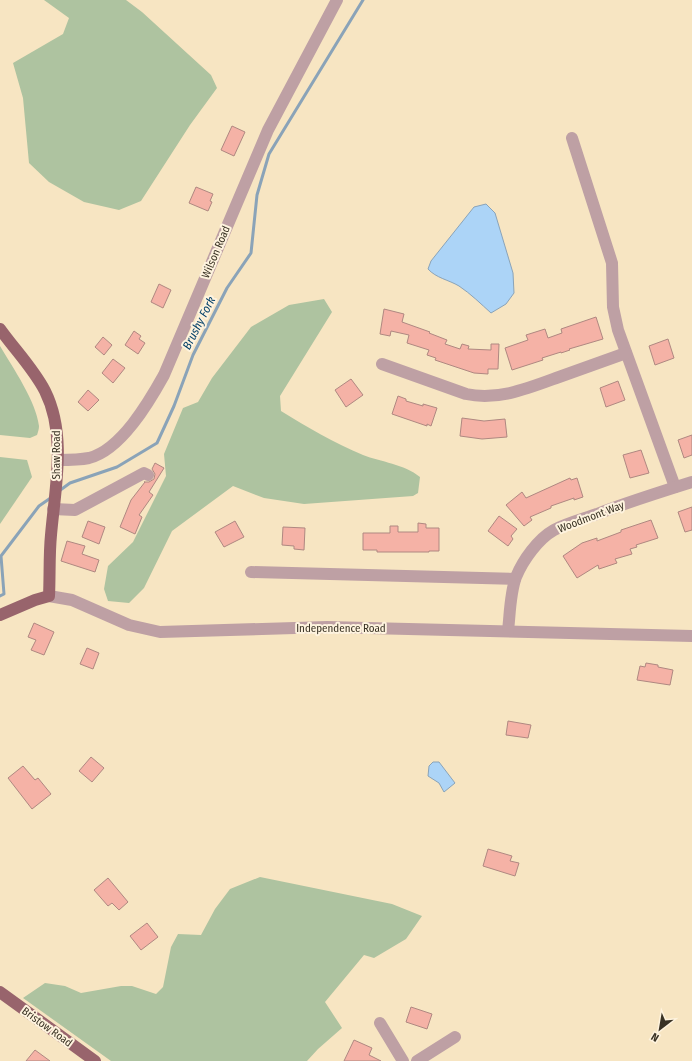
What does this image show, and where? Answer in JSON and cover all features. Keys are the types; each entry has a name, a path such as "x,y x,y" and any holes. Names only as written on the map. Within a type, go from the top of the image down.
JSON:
{"main road":[{"name":"Shaw Road","path":"0,329 36,375 45,391 55,422 58,460 51,537 49,596"},
{"name":"Independence Road","path":"0,615 35,600 49,596"},
{"name":"Bristow Road","path":"0,992 95,1061"}],"street":[{"name":"Wilson Road","path":"58,460 89,458 104,451 114,444 126,432 152,397 164,375 268,130 337,0"},
{"path":"572,138 612,263 613,307 615,319 626,354 674,487"},
{"path":"382,364 466,394 474,396 491,396 515,392 626,354"},
{"path":"53,509 75,510 144,473 148,475"},
{"name":"Woodmont Way","path":"508,631 516,578 521,566 531,550 553,531 646,496 692,482"},
{"path":"251,572 516,578"},
{"name":"Independence Road","path":"49,596 72,600 129,625 160,632 327,627 692,636"},
{"path":"380,1023 403,1061"},
{"path":"417,1061 455,1037"}],"green space":[{"path":"44,0 126,0 142,12 211,75 217,88 190,125 141,201 119,210 84,202 49,182 29,163 23,98 13,63 63,34 69,18"},
{"path":"324,299 332,312 280,396 281,411 352,450 363,455 400,466 414,473 420,477 418,493 413,496 304,504 264,498 233,486 172,531 144,588 129,603 108,601 104,589 108,566 133,542 166,476 164,454 183,408 198,402 212,378 251,327 289,305"},
{"path":"0,346 29,396 37,416 39,429 37,435 30,438 0,435"},
{"path":"0,457 27,460 32,477 0,524"},
{"path":"260,877 392,904 422,916 406,939 374,958 364,955 325,1002 342,1028 307,1061 111,1061 23,998 45,983 65,986 81,993 121,986 132,986 156,994 163,987 171,947 178,934 201,935 215,909 230,889"}],"water":[{"path":"486,204 495,213 513,273 514,293 506,304 491,313 459,286 439,277 428,269 431,261 474,207"},
{"path":"433,762 439,762 455,783 444,792 439,783 428,776 429,766"}],"building":[{"path":"232,126 245,132 234,156 221,150"},
{"path":"196,187 213,194 210,201 212,202 208,211 189,203"},
{"path":"159,284 171,290 163,308 151,302"},
{"path":"384,309 404,314 402,322 430,332 429,333 447,340 445,344 460,349 462,344 469,346 468,349 491,350 491,344 499,344 498,369 488,369 488,374 474,373 435,360 436,358 427,355 429,350 407,343 409,335 391,331 390,336 380,334"},
{"path":"596,317 603,339 542,358 543,360 512,370 505,348 528,340 526,335 545,329 548,338 562,333 561,329"},
{"path":"134,331 141,336 139,339 145,343 138,354 125,345"},
{"path":"103,337 112,345 104,355 95,347"},
{"path":"668,339 674,358 655,365 649,346"},
{"path":"113,359 125,368 113,383 102,373"},
{"path":"351,379 363,395 346,407 335,390"},
{"path":"618,381 625,400 606,407 600,388"},
{"path":"88,390 99,400 88,411 78,402"},
{"path":"398,396 406,399 406,401 437,408 431,426 392,414"},
{"path":"462,418 484,421 505,419 507,437 482,439 460,436"},
{"path":"692,435 692,455 684,458 678,440"},
{"path":"641,450 649,473 630,478 623,455"},
{"path":"155,463 164,468 149,492 153,495 139,515 142,517 135,534 120,527 131,500 145,482 149,482 154,479 155,474 152,469"},
{"path":"570,478 571,480 577,478 583,497 574,500 574,498 551,506 551,508 530,517 532,520 524,526 506,505 522,492 526,498"},
{"path":"692,507 692,530 685,532 678,512"},
{"path":"499,516 517,529 511,536 513,539 508,546 488,531"},
{"path":"651,520 658,538 636,545 637,547 630,549 632,554 615,559 617,563 599,569 598,565 577,578 563,556 582,543 597,538 597,541 621,532 621,530"},
{"path":"88,521 105,527 99,544 82,537"},
{"path":"235,521 244,537 224,547 215,532"},
{"path":"418,523 426,524 426,528 439,528 439,551 377,552 377,550 363,550 363,533 390,533 390,526 398,526 398,532 418,532"},
{"path":"283,527 305,528 304,550 294,549 294,546 282,545"},
{"path":"67,541 85,546 82,554 99,560 95,572 61,561"},
{"path":"34,623 54,632 44,655 31,650 36,640 28,637"},
{"path":"87,648 99,653 93,669 80,664"},
{"path":"646,663 673,670 670,685 637,680 640,666 645,667"},
{"path":"508,721 531,725 528,738 506,735"},
{"path":"91,757 104,768 92,782 79,771"},
{"path":"23,766 35,780 38,778 51,794 32,809 8,778"},
{"path":"488,849 512,856 510,861 519,863 515,876 483,866"},
{"path":"108,878 128,902 119,910 112,903 108,906 94,890"},
{"path":"147,923 158,937 141,950 130,936"},
{"path":"411,1007 432,1014 427,1029 406,1022"},
{"path":"354,1040 372,1048 369,1055 381,1061 344,1061"},
{"path":"35,1050 50,1061 26,1061"}],"waterway":[{"name":"Brushy Fork","path":"59,491 70,483 117,467 157,443 174,406 193,355 227,288 251,253 257,195 269,154 363,0"},
{"name":"Brushy Fork","path":"0,596 4,594 1,556 39,506 52,497"}]}
